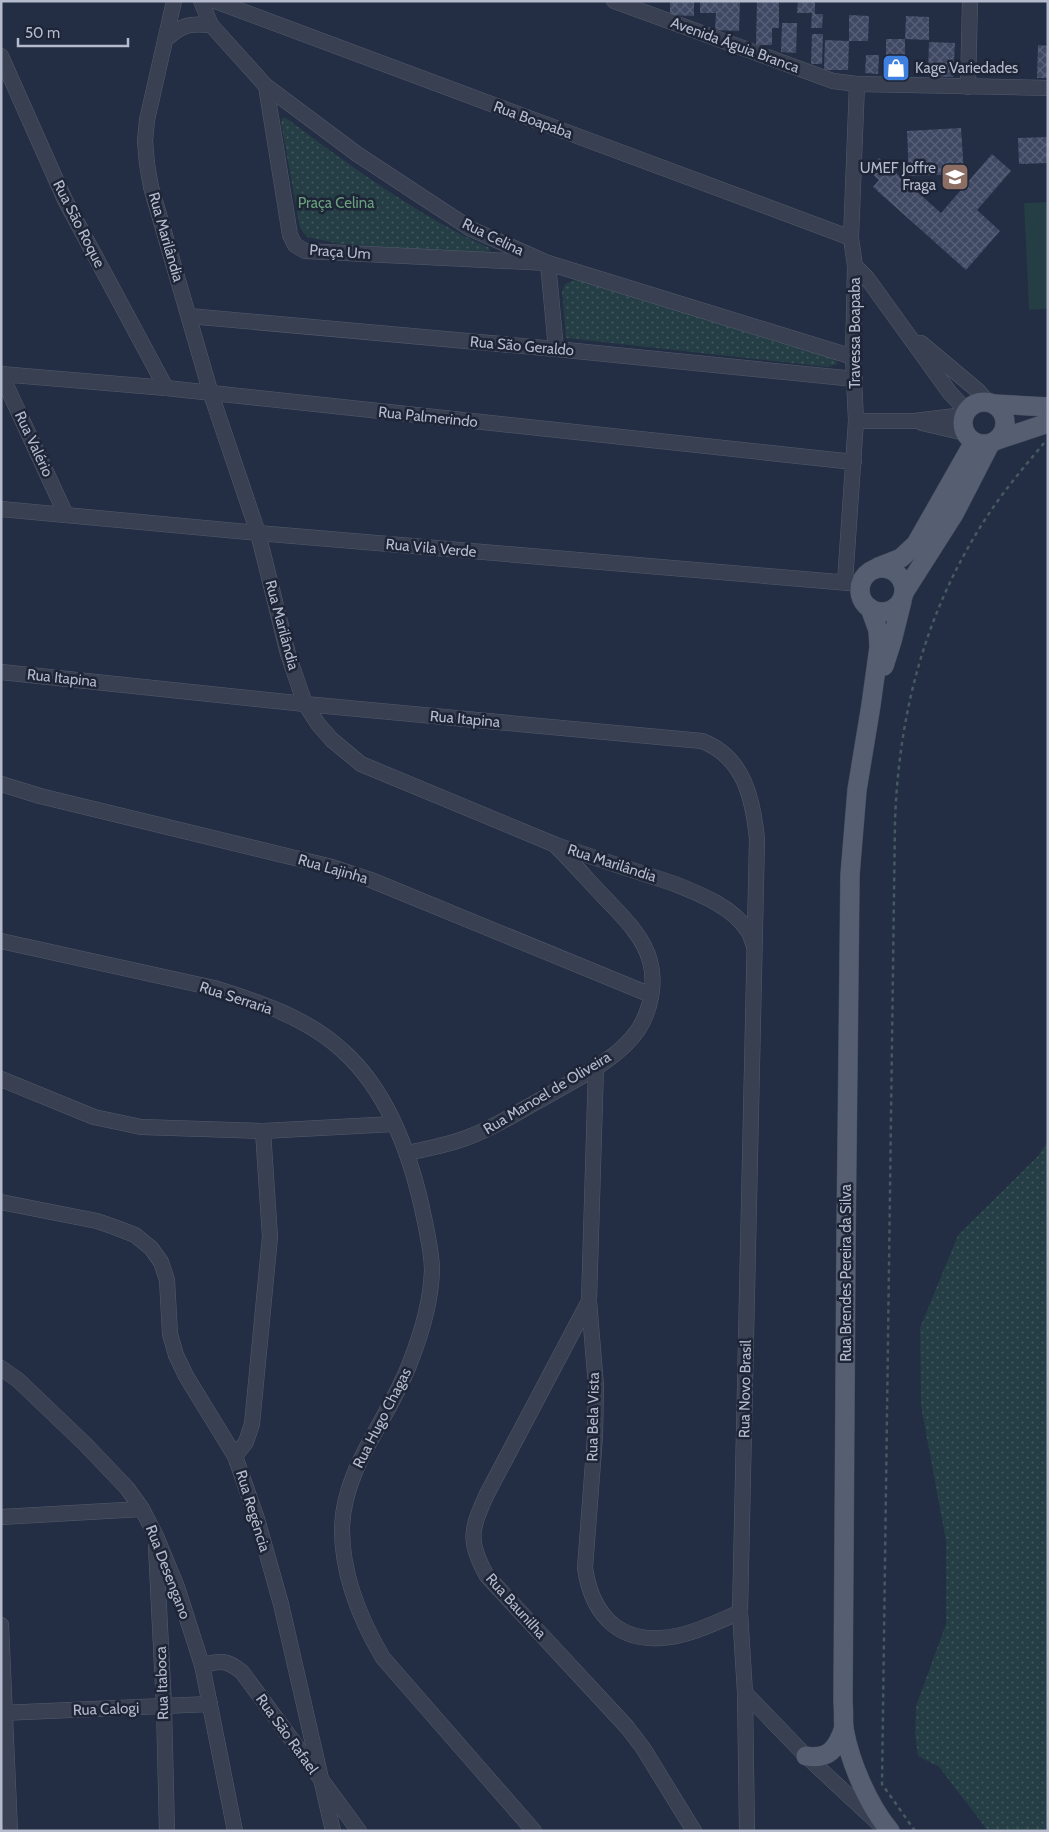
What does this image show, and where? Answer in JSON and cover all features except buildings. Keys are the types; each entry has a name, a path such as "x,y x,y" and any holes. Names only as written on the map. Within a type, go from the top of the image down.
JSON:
{"main road":[{"path":"878,567 888,568 897,573 903,581 904,596 896,608 888,612 878,612 870,608 863,602 860,593 853,583 871,570 878,567 901,558 916,544 973,427 972,405 979,402 990,402 1048,407"},
{"path":"973,427 1002,434 1005,426 1005,417 1001,409 990,402"},
{"path":"973,427 1047,431"},
{"name":"Rua Brendes Pereira da Silva","path":"871,705 892,642 904,596 954,514 973,427"},
{"name":"Rua Brendes Pereira da Silva","path":"870,608 879,638 871,705 857,790 850,875 844,1728 858,1776 888,1831"},
{"path":"806,1756 814,1758 831,1752 837,1746 844,1728"}],"street":[{"name":"Rua Marilândia","path":"174,1 147,120 145,141 151,188 211,394 258,534 288,654 305,704 332,740 361,764 556,845 692,891 713,902 738,921 748,931 755,947"},
{"name":"Rua Celina","path":"201,1 211,25 266,86 357,154 471,229 548,263 853,357"},
{"name":"Rua Boapaba","path":"214,1 851,238"},
{"name":"Avenida Águia Branca","path":"614,1 833,81 856,84 1048,88"},
{"path":"968,87 970,1"},
{"path":"165,40 179,28 186,25 196,23 211,25"},
{"name":"Rua São Roque","path":"1,56 65,200 166,388"},
{"name":"Travessa Boapaba","path":"853,583 856,421 853,357 855,266 851,238 856,84"},
{"name":"Praça Um","path":"266,86 290,235 295,245 305,251 548,263"},
{"path":"548,263 556,349"},
{"path":"855,266 867,278 973,427"},
{"name":"Rua São Geraldo","path":"189,316 556,349 855,379"},
{"path":"903,328 990,402"},
{"name":"Rua Palmerindo","path":"1,374 166,388 854,462"},
{"name":"Rua Valério","path":"1,374 66,515"},
{"path":"856,421 914,421 973,427"},
{"name":"Rua Vila Verde","path":"1,509 258,534 853,583"},
{"name":"Rua Itapina","path":"1,672 305,704 702,741 716,746 742,776 750,794 754,814 757,838 755,947"},
{"name":"Rua Lajinha","path":"1,784 50,798 332,867 356,875 651,995"},
{"name":"Rua Manoel de Oliveira","path":"407,1153 458,1141 487,1130 596,1067 630,1040 639,1029 647,1012 653,978 650,960 642,942 630,924 556,845"},
{"name":"Rua Serraria","path":"1,941 214,988 248,999 319,1032 344,1051 366,1075 394,1124 407,1153"},
{"name":"Rua Novo Brasil","path":"747,1831 745,1693 740,1612 755,947"},
{"name":"Rua Bela Vista","path":"596,1067 589,1302 596,1386 595,1436 585,1568 587,1584 594,1602 604,1617 618,1629 638,1636 659,1638 682,1634 740,1612"},
{"path":"1,1079 94,1117 141,1127 263,1130 394,1124"},
{"name":"Rua Regência","path":"263,1130 270,1238 252,1424 246,1442 235,1456 257,1519 281,1604 333,1831"},
{"name":"Rua Hugo Chagas","path":"407,1153 430,1245 432,1269 429,1292 420,1333 403,1381 353,1475 346,1500 342,1528 344,1558 357,1607 366,1629 383,1658 534,1831"},
{"path":"1,1202 97,1221 135,1235 151,1248 161,1262 167,1280 170,1334 176,1356 186,1376 235,1456"},
{"name":"Rua Baunilha","path":"589,1302 487,1494 475,1520 472,1539 477,1559 487,1576 627,1727 643,1748 694,1831"},
{"name":"Rua Desengano","path":"1,1368 18,1380 85,1444 127,1488 142,1509 156,1536 177,1587 202,1665 235,1831"},
{"path":"1,1516 142,1509"},
{"name":"Rua Itaboca","path":"156,1536 164,1707 167,1831"},
{"path":"1,1625 3,1713 10,1831"},
{"name":"Rua São Rafael","path":"202,1665 219,1662 232,1664 242,1672 359,1831"},
{"path":"745,1693 806,1756 888,1831"},
{"name":"Rua Calogi","path":"3,1713 210,1704"}],"path":[{"path":"915,1831 882,1784 895,821 899,759 908,705 917,669 925,641 947,588 974,536 1047,431"}],"green space":[{"name":"Praça Celina","path":"282,118 286,118 384,188 435,220 488,247 491,253 489,255 340,244 307,237 300,228 281,123"},
{"path":"1048,202 1048,309 1029,310 1024,203"},
{"path":"578,279 833,356 838,364 827,367 566,338 562,292 565,284"},
{"path":"1048,1141 1048,1831 988,1831 939,1767 918,1756 915,1734 916,1706 946,1624 946,1541 921,1406 920,1328 958,1235 1038,1156"}],"place":[{"name":"Kage Variedades","path":"896,68"},
{"name":"UMEF Joffre Fraga","path":"955,177"}]}
